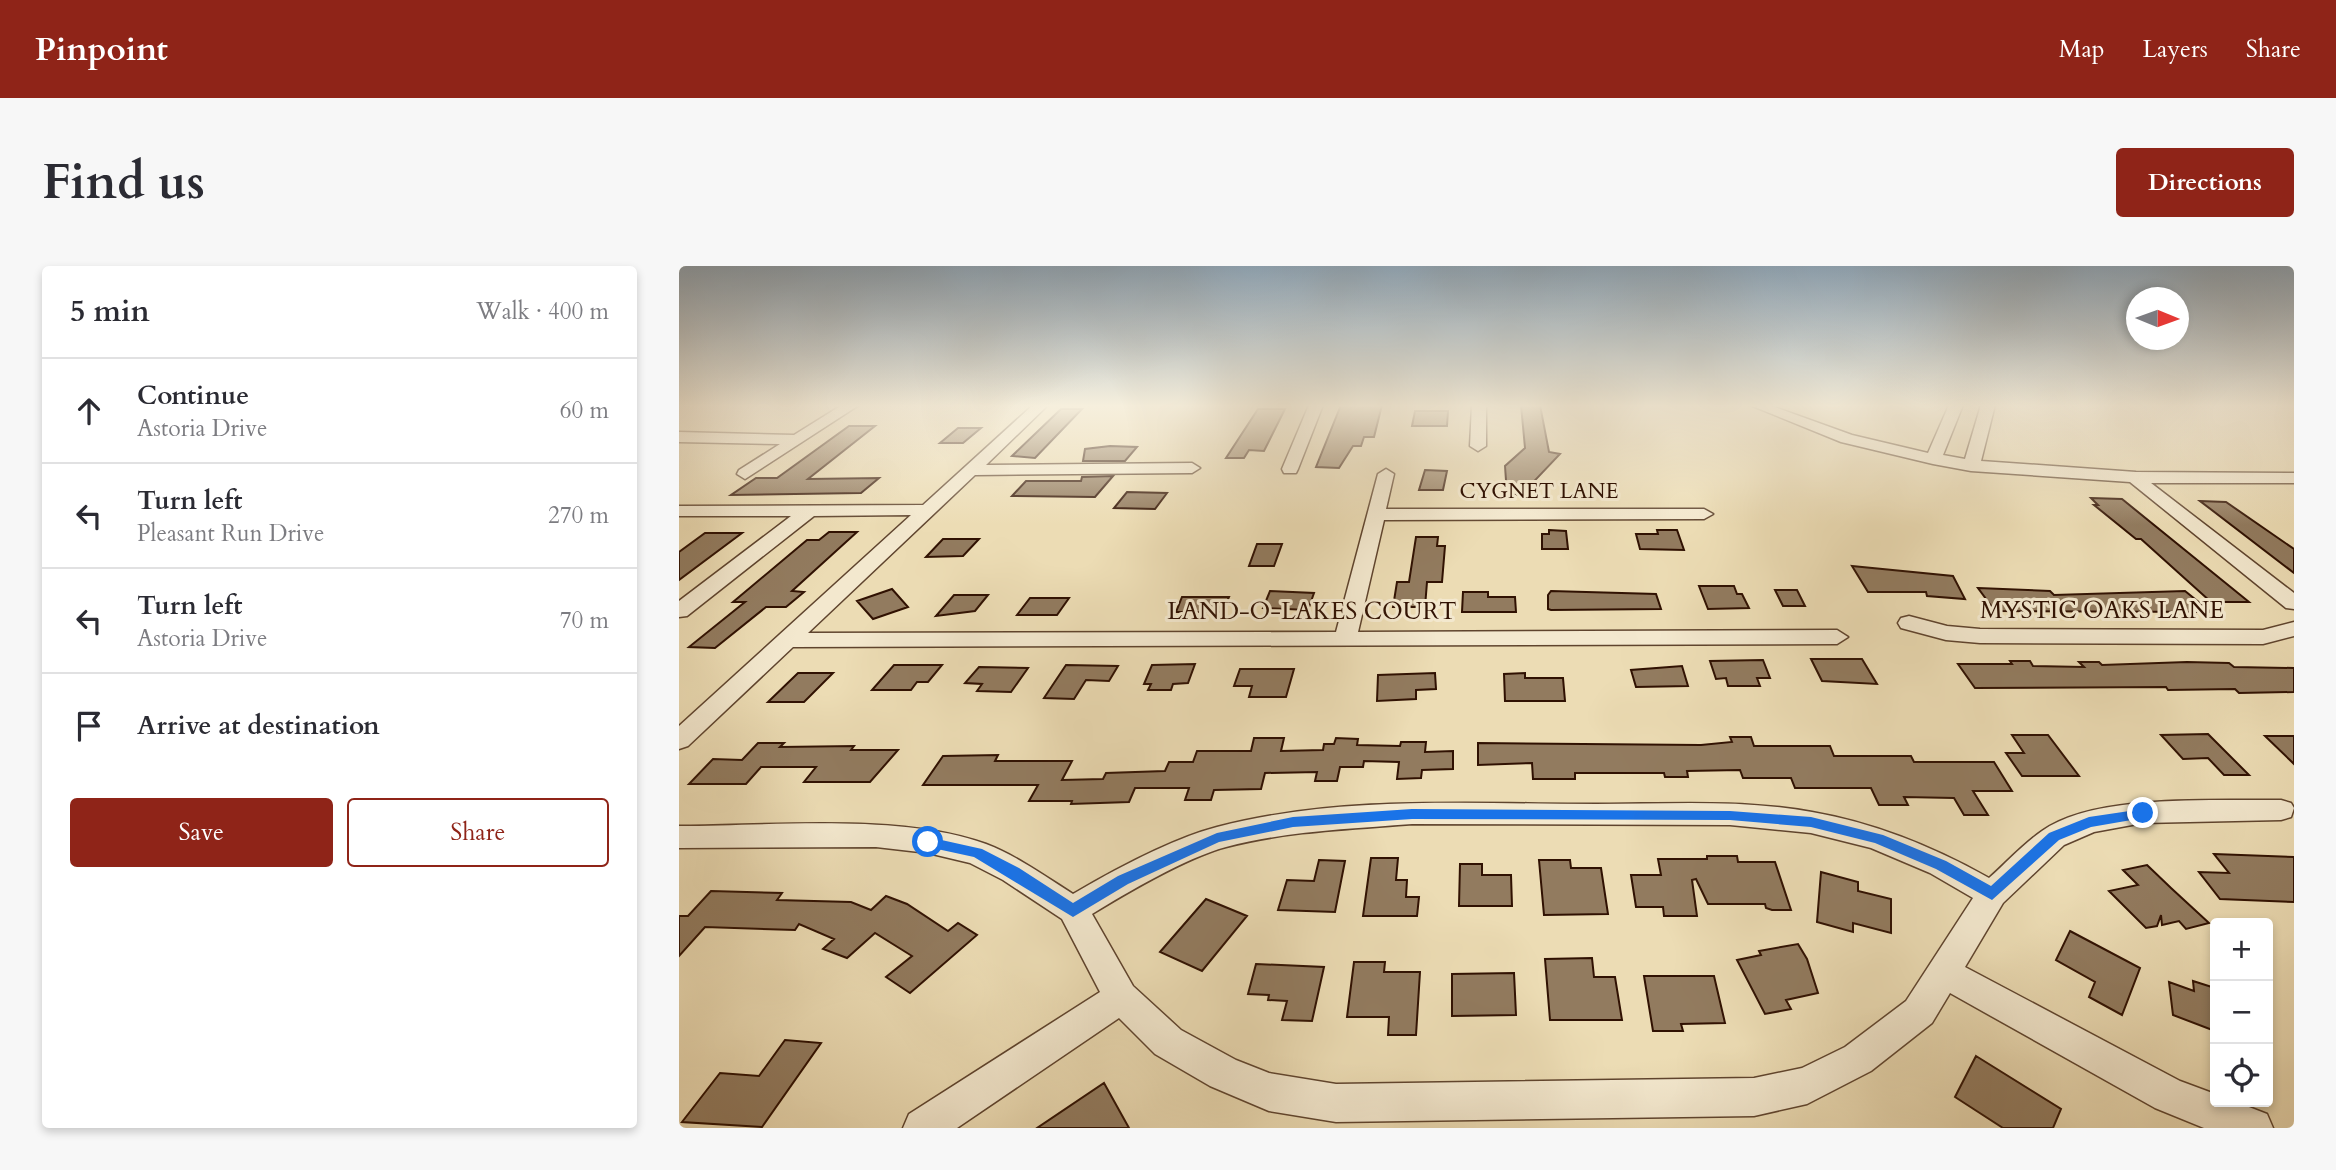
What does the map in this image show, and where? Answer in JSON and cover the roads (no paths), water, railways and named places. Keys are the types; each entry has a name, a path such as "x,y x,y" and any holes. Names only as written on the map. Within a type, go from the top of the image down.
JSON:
{"street":[{"path":"745,474 789,445"},
{"path":"679,740 998,445"},
{"path":"1290,469 1300,445"},
{"path":"1876,445 1971,466 2024,472 2136,479 2294,478"},
{"path":"1933,459 1939,445"},
{"path":"1971,466 1977,445"},
{"path":"971,470 1192,468"},
{"path":"1346,637 1386,474"},
{"path":"2136,479 2294,603"},
{"path":"679,611 810,510"},
{"path":"679,512 927,510"},
{"name":"CYGNET LANE","path":"1375,515 1703,514"},
{"name":"MYSTIC OAKS LANE","path":"1909,623 1946,633 1980,636 2263,637 2294,629"},
{"name":"LAND-O-LAKES COURT","path":"787,640 1837,637"},
{"path":"679,837 876,836 928,842 978,853 1014,872 1073,911 1121,997 1168,1042 1223,1073 1269,1092 1336,1103 1754,1097 1807,1086 1858,1059 1919,1012 1992,894 2054,837 2089,822 2143,813 2281,810"},
{"path":"1073,911 1123,880 1217,838 1293,822 1412,814 1730,816 1811,822 1878,839 1941,865 1992,894"},
{"path":"1943,972 2169,1095 2253,1128"},
{"path":"923,1128 1121,997"}]}
